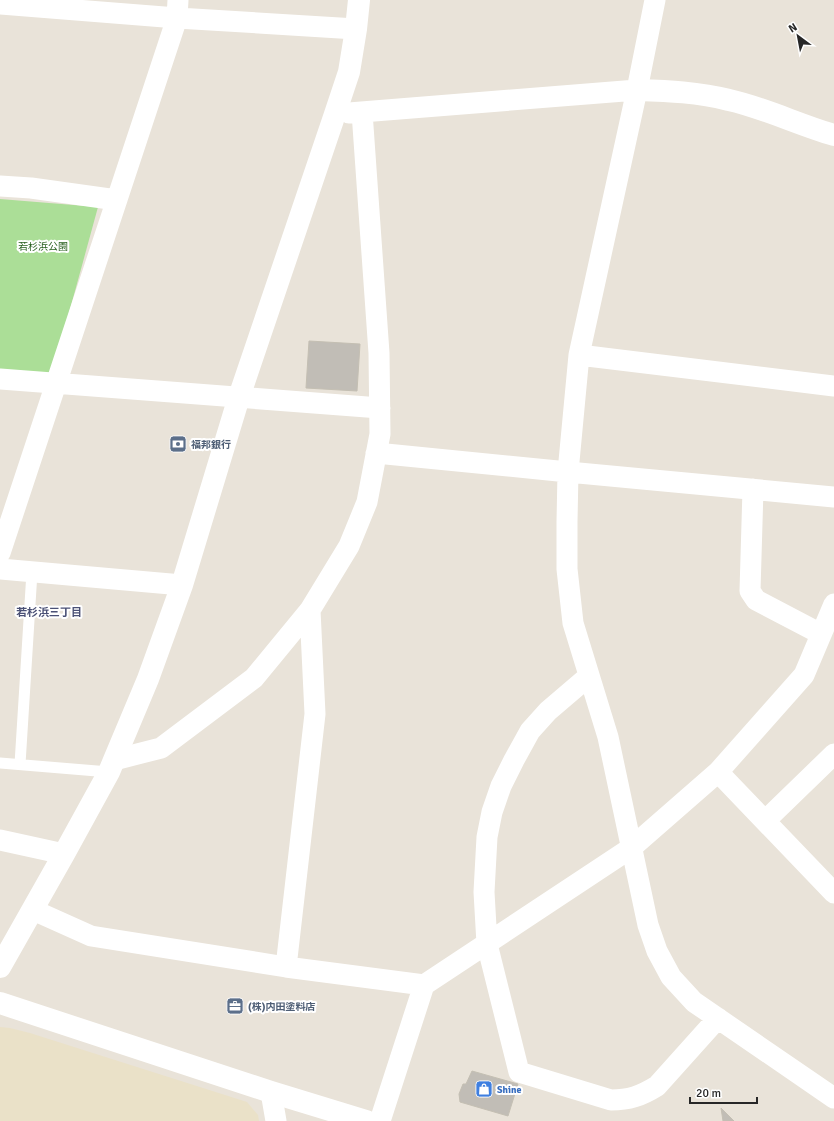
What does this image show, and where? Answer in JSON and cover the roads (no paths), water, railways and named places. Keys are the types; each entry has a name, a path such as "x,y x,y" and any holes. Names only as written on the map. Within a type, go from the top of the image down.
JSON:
{"street":[{"path":"0,967 64,854 111,766 148,679 182,585 240,397 349,72 359,0"},
{"path":"654,0 637,90 579,355 568,472 568,569 573,623 608,737 648,925 657,951 671,977 694,1002 834,1098"},
{"path":"0,4 178,9 356,29"},
{"path":"0,553 117,200 178,9"},
{"path":"335,114 637,90 704,94 730,100 834,135"},
{"path":"111,766 161,748 254,678 310,610 349,546 367,502 380,434 380,408 379,354 362,112"},
{"path":"0,186 31,188 117,200"},
{"path":"579,355 834,386"},
{"path":"0,379 380,408"},
{"path":"376,453 834,497"},
{"path":"754,489 750,591 756,600 821,634"},
{"path":"0,569 182,585"},
{"path":"380,1121 424,985 631,848 718,772 804,675 834,604"},
{"path":"286,967 315,714 310,610"},
{"path":"589,676 548,711 530,731 501,786 492,812 487,837 484,892 487,944 519,1072 611,1100 633,1098 656,1086 718,1018"},
{"path":"765,821 834,754"},
{"path":"718,772 834,893"},
{"path":"0,840 64,854"},
{"path":"33,910 91,936 286,967 424,985"},
{"path":"0,1003 271,1092 366,1121"},
{"path":"271,1092 276,1121"}],"lane":[{"path":"20,764 32,572"},
{"path":"0,762 20,764 111,766"}],"place":[{"name":"福邦銀行","path":"178,444"},
{"name":"(株)内田塗料店","path":"235,1006"},
{"name":"Shine","path":"484,1089"}],"district":[{"name":"若杉浜三丁目","path":"49,612"}],"park label":[{"name":"若杉浜公園","path":"43,246"}]}
